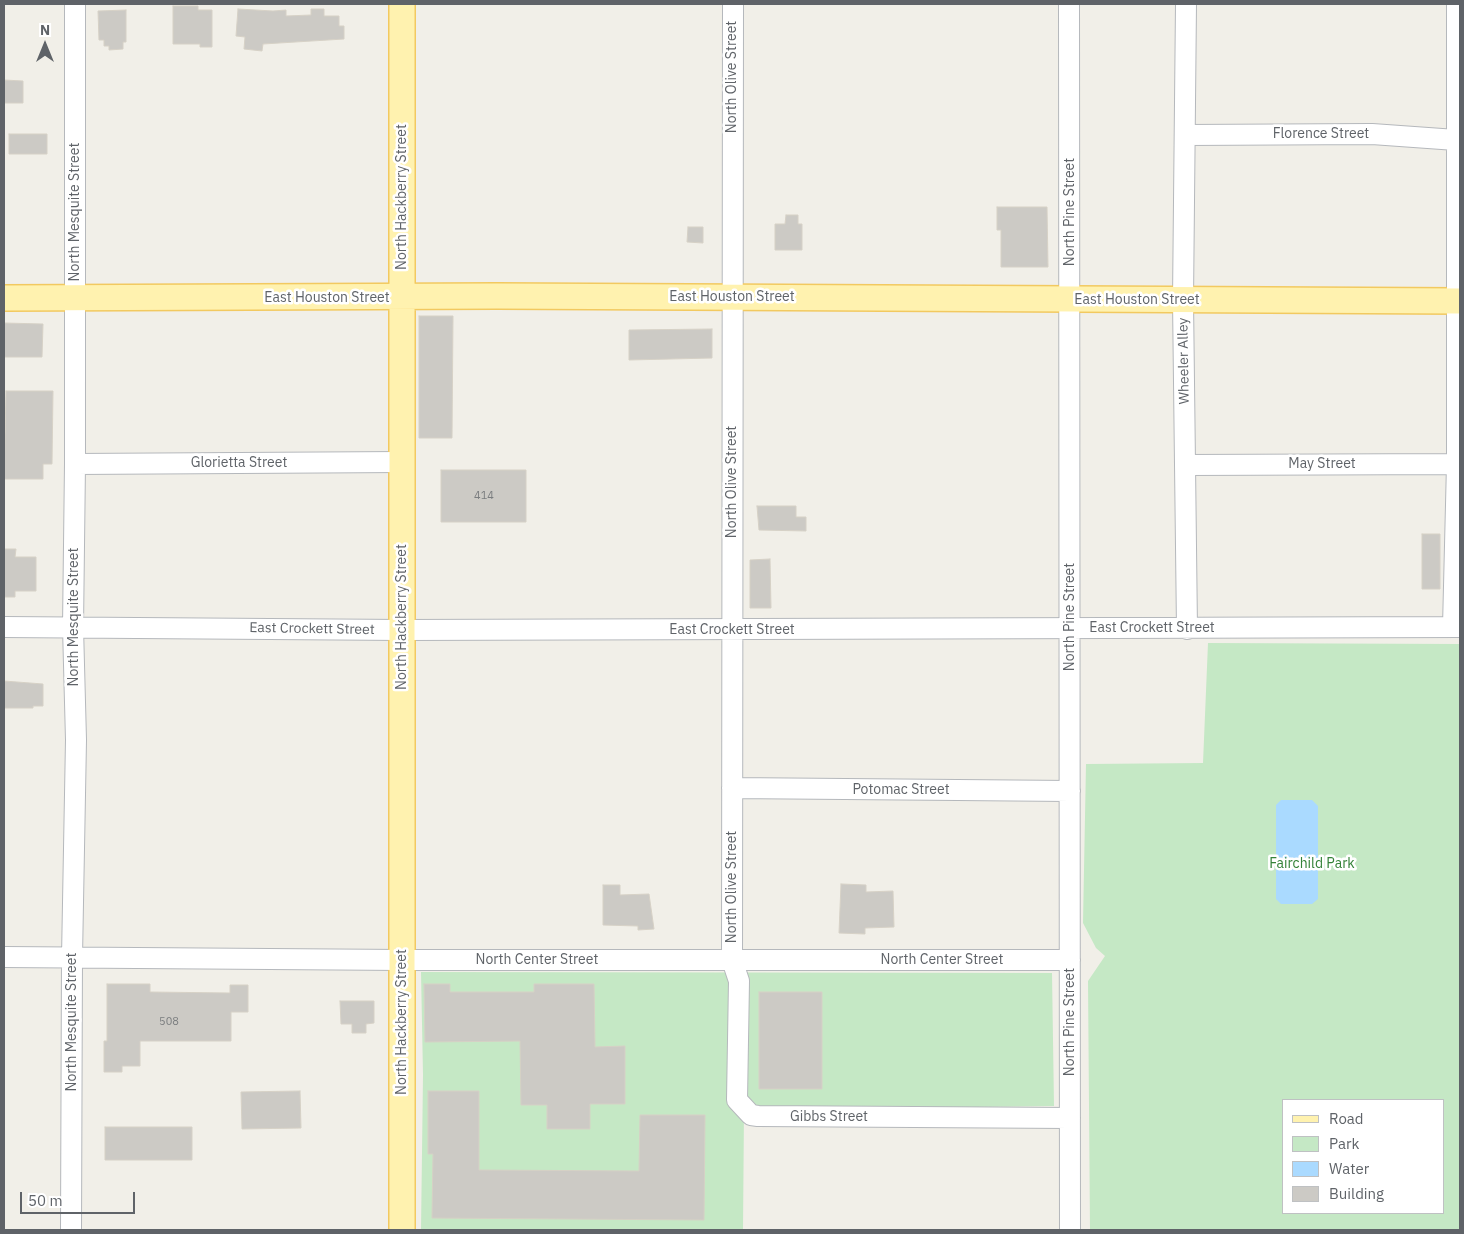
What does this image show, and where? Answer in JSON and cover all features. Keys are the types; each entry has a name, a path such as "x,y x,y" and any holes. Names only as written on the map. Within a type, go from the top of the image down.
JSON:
{"main road":[{"name":"North Hackberry Street","path":"402,4 402,1230"},
{"name":"East Houston Street","path":"4,298 732,297 1458,301"}],"street":[{"name":"North Mesquite Street","path":"71,1230 72,957 76,740 73,627 76,464 75,4"},
{"name":"North Olive Street","path":"732,960 733,4"},
{"name":"North Pine Street","path":"1069,4 1070,1230"},
{"name":"Wheeler Alley","path":"1186,4 1183,300 1188,629"},
{"path":"1457,4 1458,301 1455,502 1457,627"},
{"name":"Florence Street","path":"1186,135 1372,134 1456,140"},
{"name":"Glorietta Street","path":"76,464 402,462"},
{"name":"May Street","path":"1186,465 1457,464"},
{"name":"East Crockett Street","path":"4,627 732,630 1457,627"},
{"name":"Potomac Street","path":"732,788 1070,791"},
{"name":"North Center Street","path":"4,957 402,960 1070,960"},
{"name":"Gibbs Street","path":"732,960 739,981 737,1100 751,1115 1070,1118"}],"green space":[{"name":"Fairchild Park","path":"1208,643 1460,644 1460,1230 1090,1230 1088,981 1105,956 1096,948 1083,923 1086,764 1203,763"},
{"path":"421,972 1052,973 1054,1106 744,1110 743,1230 421,1230 423,1075"}],"water":[{"path":"1281,800 1312,800 1318,806 1318,899 1312,904 1281,904 1276,899 1276,805"}],"building":[{"path":"173,6 198,6 198,10 212,10 212,47 200,47 200,44 173,44"},
{"path":"238,9 286,10 286,16 311,15 311,9 324,9 324,16 339,16 339,26 344,26 344,39 263,44 262,51 244,49 245,37 236,36"},
{"path":"126,10 126,42 123,42 123,49 109,50 109,46 104,46 104,40 99,40 98,11"},
{"path":"4,80 23,81 23,103 4,103"},
{"path":"9,134 47,134 47,154 9,154"},
{"path":"997,207 1047,207 1048,267 1001,267 1001,230 997,230"},
{"path":"786,215 798,215 798,224 802,224 802,250 775,250 775,224 785,224"},
{"path":"688,227 703,227 703,243 687,242"},
{"path":"419,316 453,316 452,438 419,438"},
{"path":"4,323 43,324 42,357 4,357"},
{"path":"712,329 712,358 629,360 629,330"},
{"path":"6,391 53,391 52,464 43,464 43,479 4,479"},
{"path":"441,470 526,470 526,522 441,522"},
{"path":"757,506 796,506 796,517 806,517 806,531 759,530"},
{"path":"1422,534 1440,534 1440,589 1422,589"},
{"path":"4,549 16,549 15,557 36,557 36,591 15,591 15,597 4,597"},
{"path":"770,559 771,608 750,608 750,560"},
{"path":"4,681 43,684 43,706 4,708"},
{"path":"841,884 866,885 866,892 893,891 894,927 865,928 865,934 839,933"},
{"path":"603,885 620,885 620,895 649,894 654,929 638,930 638,926 603,925"},
{"path":"107,984 150,984 150,992 230,993 230,985 248,985 248,1012 231,1012 231,1041 140,1041 140,1066 122,1066 122,1072 104,1072 104,1041 107,1041"},
{"path":"424,984 450,984 450,992 534,992 534,984 594,984 595,1047 625,1046 625,1104 590,1104 590,1129 547,1129 547,1105 521,1105 520,1041 425,1042"},
{"path":"759,992 822,992 822,1089 759,1089"},
{"path":"340,1001 374,1001 374,1023 366,1024 366,1033 352,1033 352,1024 341,1024"},
{"path":"300,1091 301,1128 242,1129 241,1092"},
{"path":"428,1091 479,1091 479,1170 639,1171 640,1115 705,1115 704,1220 432,1218 433,1154 428,1154"},
{"path":"105,1127 192,1127 192,1160 105,1160"}]}
